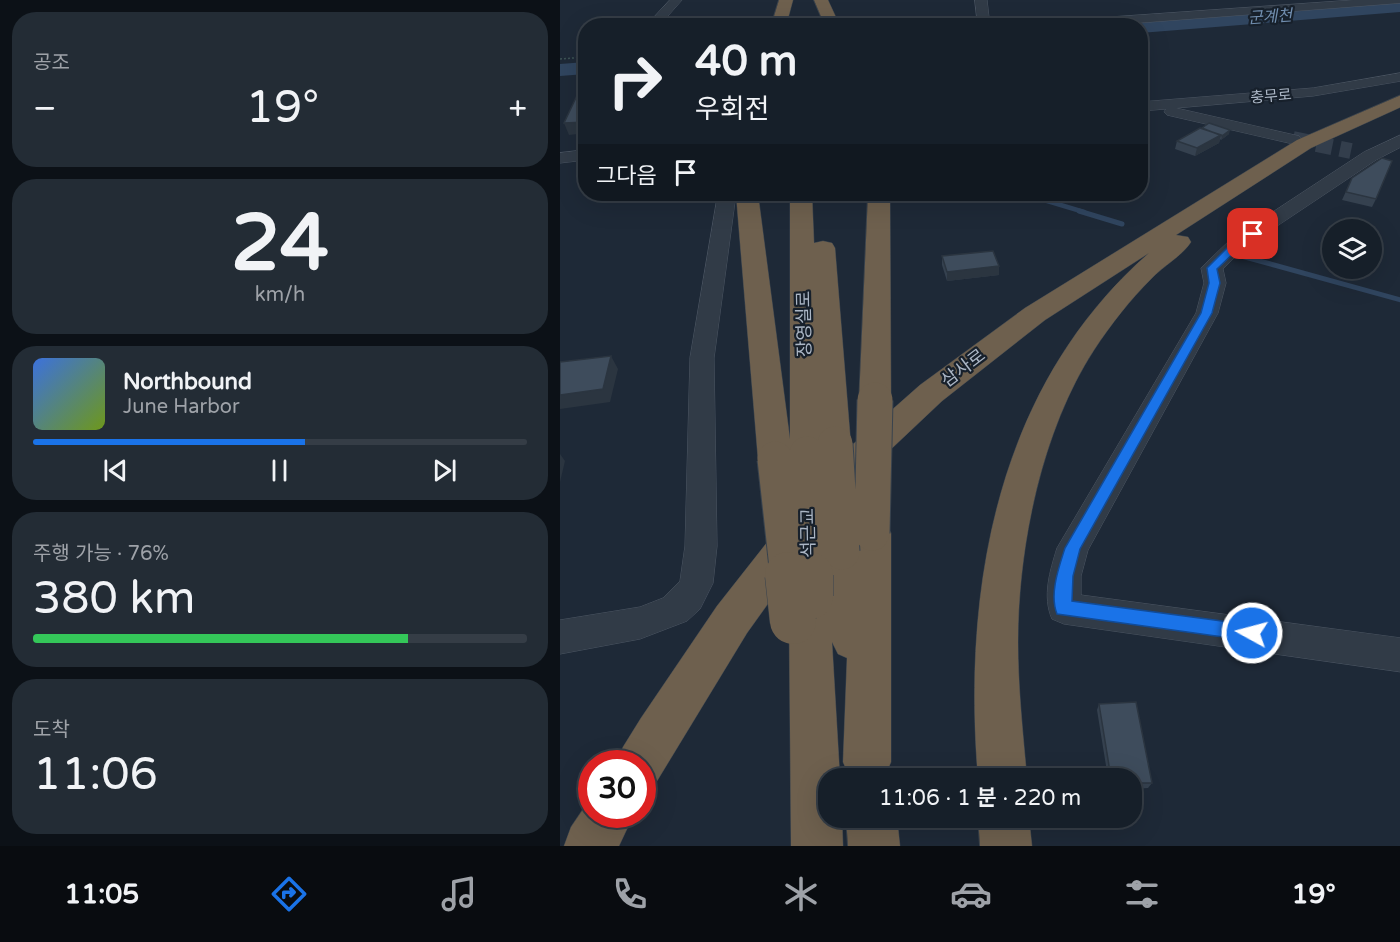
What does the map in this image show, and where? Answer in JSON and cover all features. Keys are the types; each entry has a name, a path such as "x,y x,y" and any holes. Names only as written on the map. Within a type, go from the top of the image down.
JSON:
{"highway":[{"path":"780,18 786,0"},
{"path":"821,0 829,18"},
{"name":"삼사로","path":"649,750 686,689 776,559 859,459 931,393 1035,314 1304,144 1400,100"},
{"path":"1002,768 997,626 1005,559 1020,486 1038,429 1053,393 1076,354 1102,316 1124,290 1167,250 1324,150 1400,113"},
{"path":"748,201 806,452 802,617 817,839"},
{"name":"장영실로","path":"800,201 806,452"},
{"name":"장영실로","path":"806,452 820,201"},
{"path":"868,768 857,543 875,400 879,201"},
{"name":"석근교","path":"806,452 857,543"},
{"path":"590,846 601,828"},
{"path":"873,828 874,846"},
{"path":"1005,828 1006,846"}],"street":[{"path":"659,18 676,0"},
{"path":"981,0 983,18"},
{"path":"1172,4 1180,6 1239,0 1256,4"},
{"path":"1119,18 1256,4 1400,0"},
{"name":"충무로","path":"1148,106 1313,92 1400,77"},
{"path":"1164,105 1173,113 1293,139"},
{"path":"1400,140 1361,154 1300,205 1237,244 1212,268 1214,283 1207,313 1073,548 1065,576 1064,608 1400,655"},
{"path":"1361,154 1400,162"},
{"path":"560,158 578,156"},
{"path":"560,637 640,623 675,610 689,598 696,583 701,546 702,358 726,201"}],"path":[{"path":"560,59 578,58"}],"building":[{"path":"578,94 578,122 564,123"},
{"path":"1209,123 1230,130 1222,136 1202,128"},
{"path":"1200,128 1221,135 1197,148 1177,141"},
{"path":"1382,158 1392,161 1376,199 1346,192 1352,178"},
{"path":"993,251 999,266 947,272 942,256"},
{"path":"611,356 603,389 560,395 560,362"},
{"path":"1136,702 1152,783 1142,783 1142,768 1109,768 1099,704"}],"waterway":[{"name":"군계천","path":"1148,26 1401,7"},
{"name":"군계천","path":"560,70 578,69"},
{"path":"1047,201 1084,212"},
{"path":"1079,211 1122,224"},
{"path":"1234,254 1401,300"}],"tunnel":[{"path":"1293,139 1351,151"}],"route":[{"path":"1252,633 1064,608 1065,576 1073,548 1207,313 1214,283 1212,268 1237,244 1253,234"}]}
